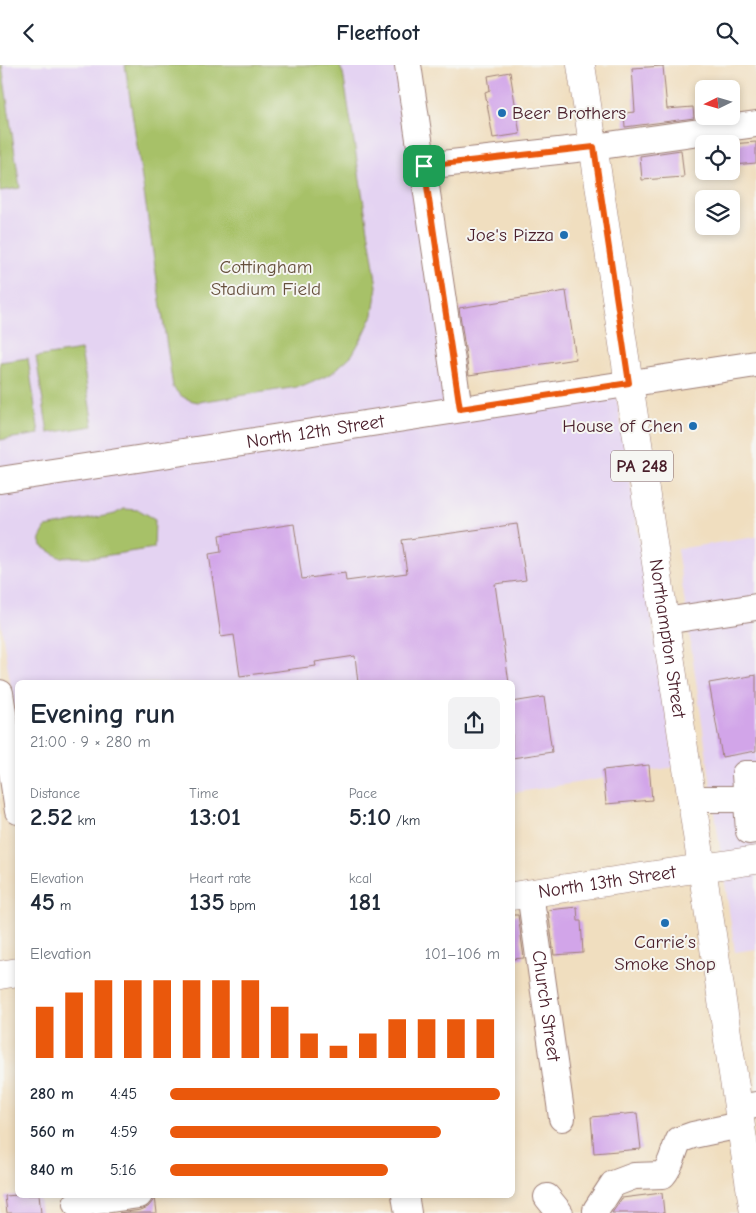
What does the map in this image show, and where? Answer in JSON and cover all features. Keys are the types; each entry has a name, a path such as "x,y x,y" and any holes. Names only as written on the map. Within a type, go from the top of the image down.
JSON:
{"main road":[{"name":"Northampton Street","path":"581,65 691,799 745,1113 754,1213"},
{"name":"North 13th Street","path":"521,895 756,860"},
{"path":"0,975 15,972"}],"street":[{"path":"408,65 460,409"},
{"path":"424,166 594,147 756,124"},
{"name":"North 12th Street","path":"0,480 756,364"},
{"path":"665,621 756,607"},
{"path":"0,693 15,791"},
{"path":"691,799 752,791 749,831 756,830"},
{"name":"Church Street","path":"521,895 562,1118"},
{"path":"596,1213 596,1210 613,1184 634,1177 663,1175 669,1168 679,1140 745,1113"},
{"path":"76,1204 118,1198"},
{"path":"406,1198 408,1213"}],"shaded area":[{"path":"0,65 403,65 457,410 615,386 675,767 515,793 515,680 15,680 15,715 0,617"},
{"path":"756,537 756,949 735,952 677,549"}],"green space":[{"path":"0,65 2,65 20,188 0,191"},
{"name":"Cottingham Stadium Field","path":"125,65 339,65 343,73 377,286 373,315 364,334 352,355 331,374 304,386 198,402 184,397 173,387"},
{"path":"81,350 93,426 48,433 36,357"},
{"path":"28,358 39,434 0,440 0,362"},
{"path":"123,509 139,510 155,519 154,548 97,557 59,557 42,546 40,538 46,527 115,514"}],"building":[{"path":"663,66 667,109 693,107 694,118 625,127 624,113 635,112 632,68"},
{"name":"Beer Brothers","path":"510,72 520,134 493,138 485,92 490,90 488,76"},
{"path":"756,142 756,163 740,164 740,143"},
{"path":"681,150 684,177 642,180 640,156"},
{"path":"566,291 576,359 469,375 459,308"},
{"path":"294,524 302,579 345,573 346,581 407,573 402,540 517,524 526,580 495,584 509,680 358,680 355,656 315,662 316,666 240,676 234,635 221,637 209,554 221,552 219,535"},
{"path":"756,675 756,751 722,757 709,683"},
{"path":"544,697 552,752 515,758 515,702"},
{"path":"649,765 652,800 606,804 603,770"},
{"path":"577,907 578,921 581,921 583,953 554,955 548,910"},
{"path":"515,915 518,915 524,958 515,959"},
{"path":"637,1113 641,1149 594,1153 591,1117"},
{"path":"662,1193 664,1213 612,1213 622,1198"},
{"path":"5,1196 39,1198 41,1213 7,1213"},
{"path":"153,1198 155,1198 157,1213 119,1213 141,1210 148,1207"}],"place":[{"name":"Beer Brothers","path":"502,113"},
{"name":"Joe's Pizza","path":"564,235"},
{"name":"House of Chen","path":"693,426"},
{"name":"Carrie’s Smoke Shop","path":"665,923"}],"route":[{"path":"594,147 629,383 460,409 424,166 594,147"}]}
